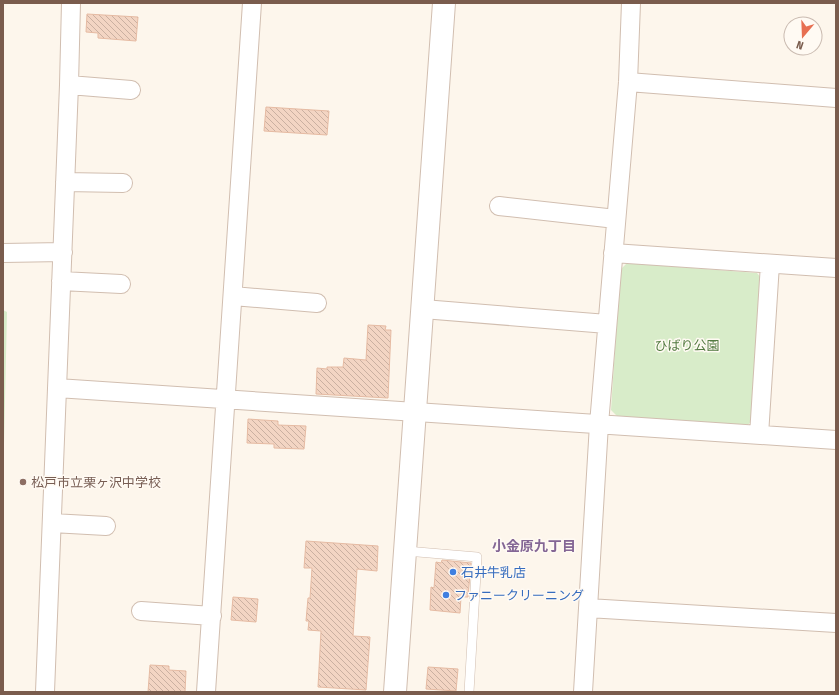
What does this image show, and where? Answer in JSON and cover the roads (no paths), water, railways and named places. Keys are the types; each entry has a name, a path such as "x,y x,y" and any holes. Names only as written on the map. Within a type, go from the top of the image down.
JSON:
{"street":[{"path":"45,692 62,281 71,3"},
{"path":"206,692 252,3"},
{"path":"395,692 444,3"},
{"path":"583,692 599,424 628,82 631,3"},
{"path":"628,82 836,98"},
{"path":"69,86 131,90"},
{"path":"65,182 123,183"},
{"path":"499,206 616,219"},
{"path":"3,253 63,252"},
{"path":"613,253 836,268"},
{"path":"759,434 770,264"},
{"path":"62,281 121,284"},
{"path":"233,296 317,303"},
{"path":"423,309 607,324"},
{"path":"57,388 836,440"},
{"path":"52,523 106,526"},
{"path":"588,608 836,623"},
{"path":"141,611 212,616"}],"lane":[{"path":"406,551 478,557 469,692"}],"place":[{"name":"松戸市立栗ヶ沢中学校","path":"23,482"},
{"name":"石井牛乳店","path":"453,572"},
{"name":"ファニークリーニング","path":"446,595"}],"district":[{"name":"小金原九丁目","path":"534,546"}],"park label":[{"name":"ひばり公園","path":"687,345"}]}
